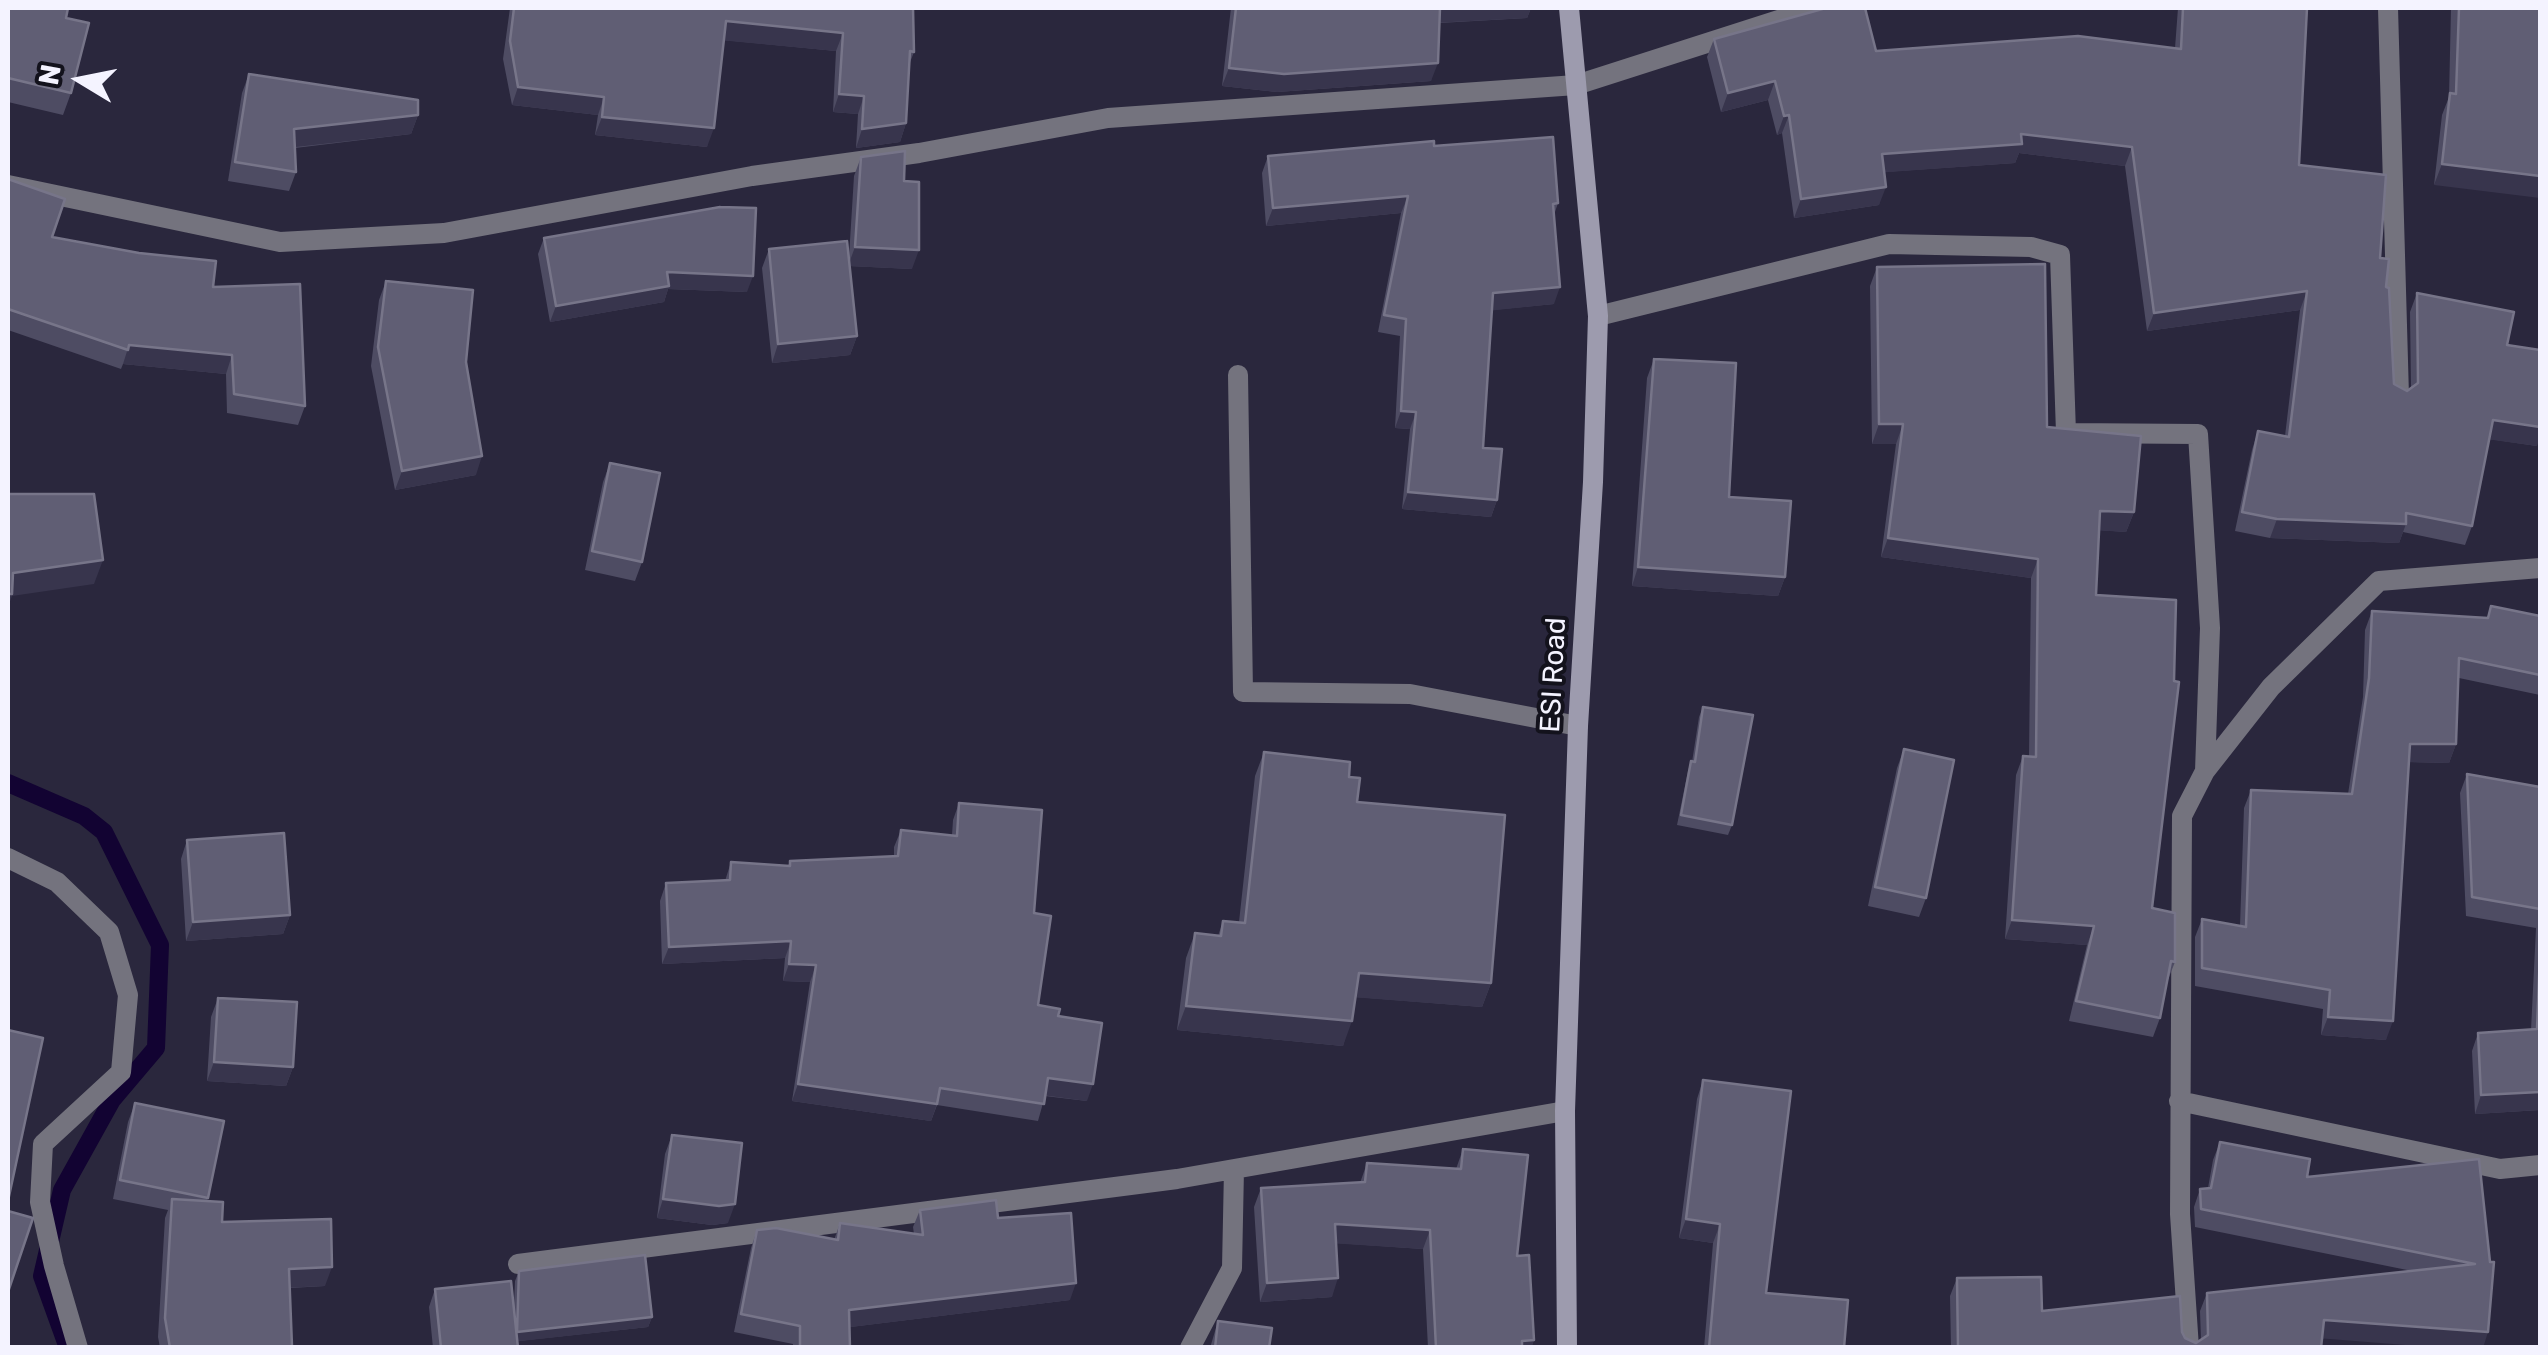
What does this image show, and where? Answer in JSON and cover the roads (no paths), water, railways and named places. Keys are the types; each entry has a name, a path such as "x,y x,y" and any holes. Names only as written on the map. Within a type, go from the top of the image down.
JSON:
{"main road":[{"name":"ESI Road","path":"1567,1348 1565,1110 1598,316 1569,8"}],"street":[{"path":"8,185 280,242 444,233 752,176 919,154 1108,118 1576,84 1816,8"},
{"path":"2388,8 2399,396"},
{"path":"1598,316 1889,244 2031,247 2060,255 2066,433 2198,434 2210,628 2205,771"},
{"path":"1238,375 1243,692 1410,694 1578,726"},
{"path":"2189,1348 2180,1214 2182,816 2205,771 2271,687 2379,581 2540,568"},
{"path":"8,858 57,882 109,932 128,994 121,1072 42,1144 40,1202 78,1348"},
{"path":"2179,1101 2500,1169 2540,1165"},
{"path":"518,1264 1234,1169 1565,1110"},
{"path":"1190,1348 1232,1268 1234,1169"}],"waterway":[{"path":"8,783 84,816 104,832 160,945 156,1048 112,1100 62,1190 42,1276 68,1348"}]}
